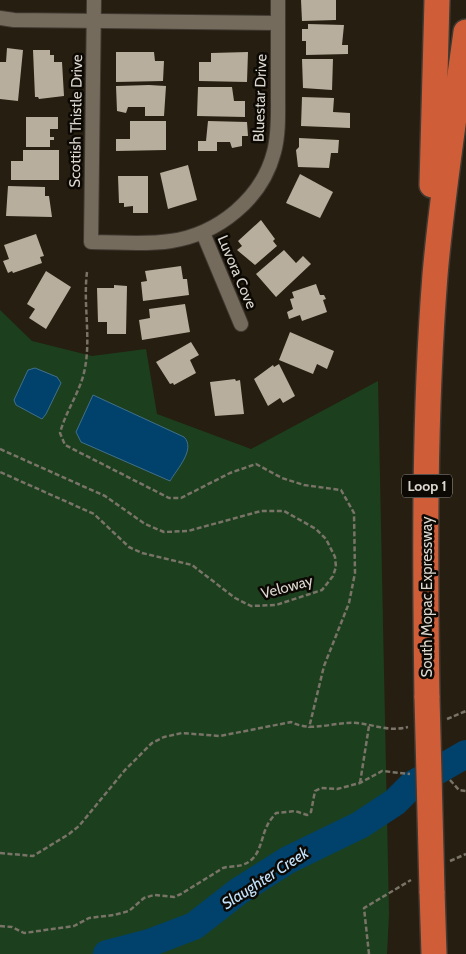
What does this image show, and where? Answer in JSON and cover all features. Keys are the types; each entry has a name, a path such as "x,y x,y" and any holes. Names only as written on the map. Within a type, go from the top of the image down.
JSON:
{"highway":[{"path":"435,275 432,188 437,0"},
{"name":"South Mopac Expressway","path":"434,954 421,886 427,698 425,566 435,275 466,32"}],"street":[{"name":"Scottish Thistle Drive","path":"91,242 94,0"},
{"name":"Bluestar Drive","path":"91,242 170,241 203,233 243,204 261,182 270,166 275,150 278,123 278,0"},
{"path":"0,18 14,20 278,23"},
{"name":"Luvora Cove","path":"203,233 241,324"}],"path":[{"path":"88,272 86,361 82,380 64,419 60,433 65,445 169,498 181,498 230,473 256,464 282,478 304,486 341,490 354,513 355,573 349,603 324,666 310,728"},
{"name":"Veloway","path":"0,449 106,496 145,524 164,532 188,531 261,511 284,511 316,529 326,539 335,557 336,567 333,576 322,590 276,605 251,606 235,598 192,565 135,550 94,514 0,472"},
{"path":"0,853 33,856 69,834 79,826 138,756 152,743 164,737 182,733 220,736 291,722 300,727 310,728 356,723 396,730 409,727"},
{"path":"360,784 369,726"},
{"path":"0,926 12,926 24,933 74,926 89,918 129,911 144,898 154,895 174,897 223,868 242,866 251,860 261,848 267,826 276,813 295,811 307,815 311,812 315,791 321,788 337,789 360,784 382,771 417,777"},
{"path":"446,776 460,790 466,791"},
{"path":"369,954 364,908 421,886"}],"green space":[{"path":"0,310 32,341 92,356 146,349 157,414 251,449 378,381 389,914 387,954 0,954"}],"water":[{"path":"35,368 57,377 61,383 42,419 16,405 14,400 28,370"},
{"path":"93,395 184,437 188,447 187,453 170,481 81,442 76,432"}],"building":[{"path":"301,0 336,0 336,20 302,21"},
{"path":"308,24 344,25 342,45 348,45 348,54 306,55 306,41 302,41 302,29 308,29"},
{"path":"7,48 23,50 18,101 0,99 0,62 6,62"},
{"path":"33,50 50,50 50,55 54,55 54,62 62,62 64,96 39,99 35,97"},
{"path":"116,52 154,52 155,61 164,61 163,81 116,82"},
{"path":"248,52 247,82 199,81 199,62 211,62 211,53"},
{"path":"302,59 333,59 332,90 303,88"},
{"path":"116,86 166,86 164,116 145,116 145,107 128,107 126,113 117,111"},
{"path":"198,87 232,87 234,101 245,101 245,117 197,116"},
{"path":"302,97 334,98 333,112 350,113 350,128 301,126"},
{"path":"26,117 58,117 58,129 50,129 50,137 54,137 54,140 50,140 50,147 26,147"},
{"path":"130,121 166,121 166,150 116,151 116,139 130,139"},
{"path":"208,121 247,122 248,136 242,136 242,146 232,148 230,142 217,142 217,151 198,151 198,141 206,141"},
{"path":"299,138 339,140 338,153 331,153 329,168 298,167 296,150 299,147"},
{"path":"23,150 59,150 59,180 11,180 11,161 23,161"},
{"path":"188,165 197,200 168,209 160,173"},
{"path":"300,174 333,192 320,218 286,203"},
{"path":"118,176 148,176 148,213 133,213 133,206 124,207 124,203 119,203"},
{"path":"8,186 45,187 45,196 49,196 52,217 6,216"},
{"path":"261,220 275,239 273,241 277,246 255,265 237,250 242,246 238,241"},
{"path":"36,234 44,256 40,257 42,263 8,273 3,261 9,259 4,245"},
{"path":"284,250 296,263 303,256 311,264 276,297 256,274"},
{"path":"181,266 183,279 187,279 189,295 143,301 141,282 147,281 145,271"},
{"path":"46,271 71,287 46,329 29,318 35,309 27,304"},
{"path":"316,284 320,295 324,295 326,299 323,300 327,312 302,321 300,315 289,319 287,312 293,309 290,299 294,298 292,292"},
{"path":"114,285 127,286 126,334 107,334 107,322 98,322 97,288 114,288"},
{"path":"185,304 190,332 142,340 139,320 150,318 149,309"},
{"path":"290,332 334,351 327,369 317,364 313,374 279,360"},
{"path":"191,342 199,355 190,360 196,373 174,385 173,383 170,384 156,362"},
{"path":"279,364 295,396 283,403 280,398 268,406 254,379 273,365 274,367"},
{"path":"235,379 236,381 240,380 244,414 215,416 210,382"}],"waterway":[{"name":"Slaughter Creek","path":"107,954 149,943 194,926 239,891 288,860 360,825 395,802 412,785 466,754"}]}
